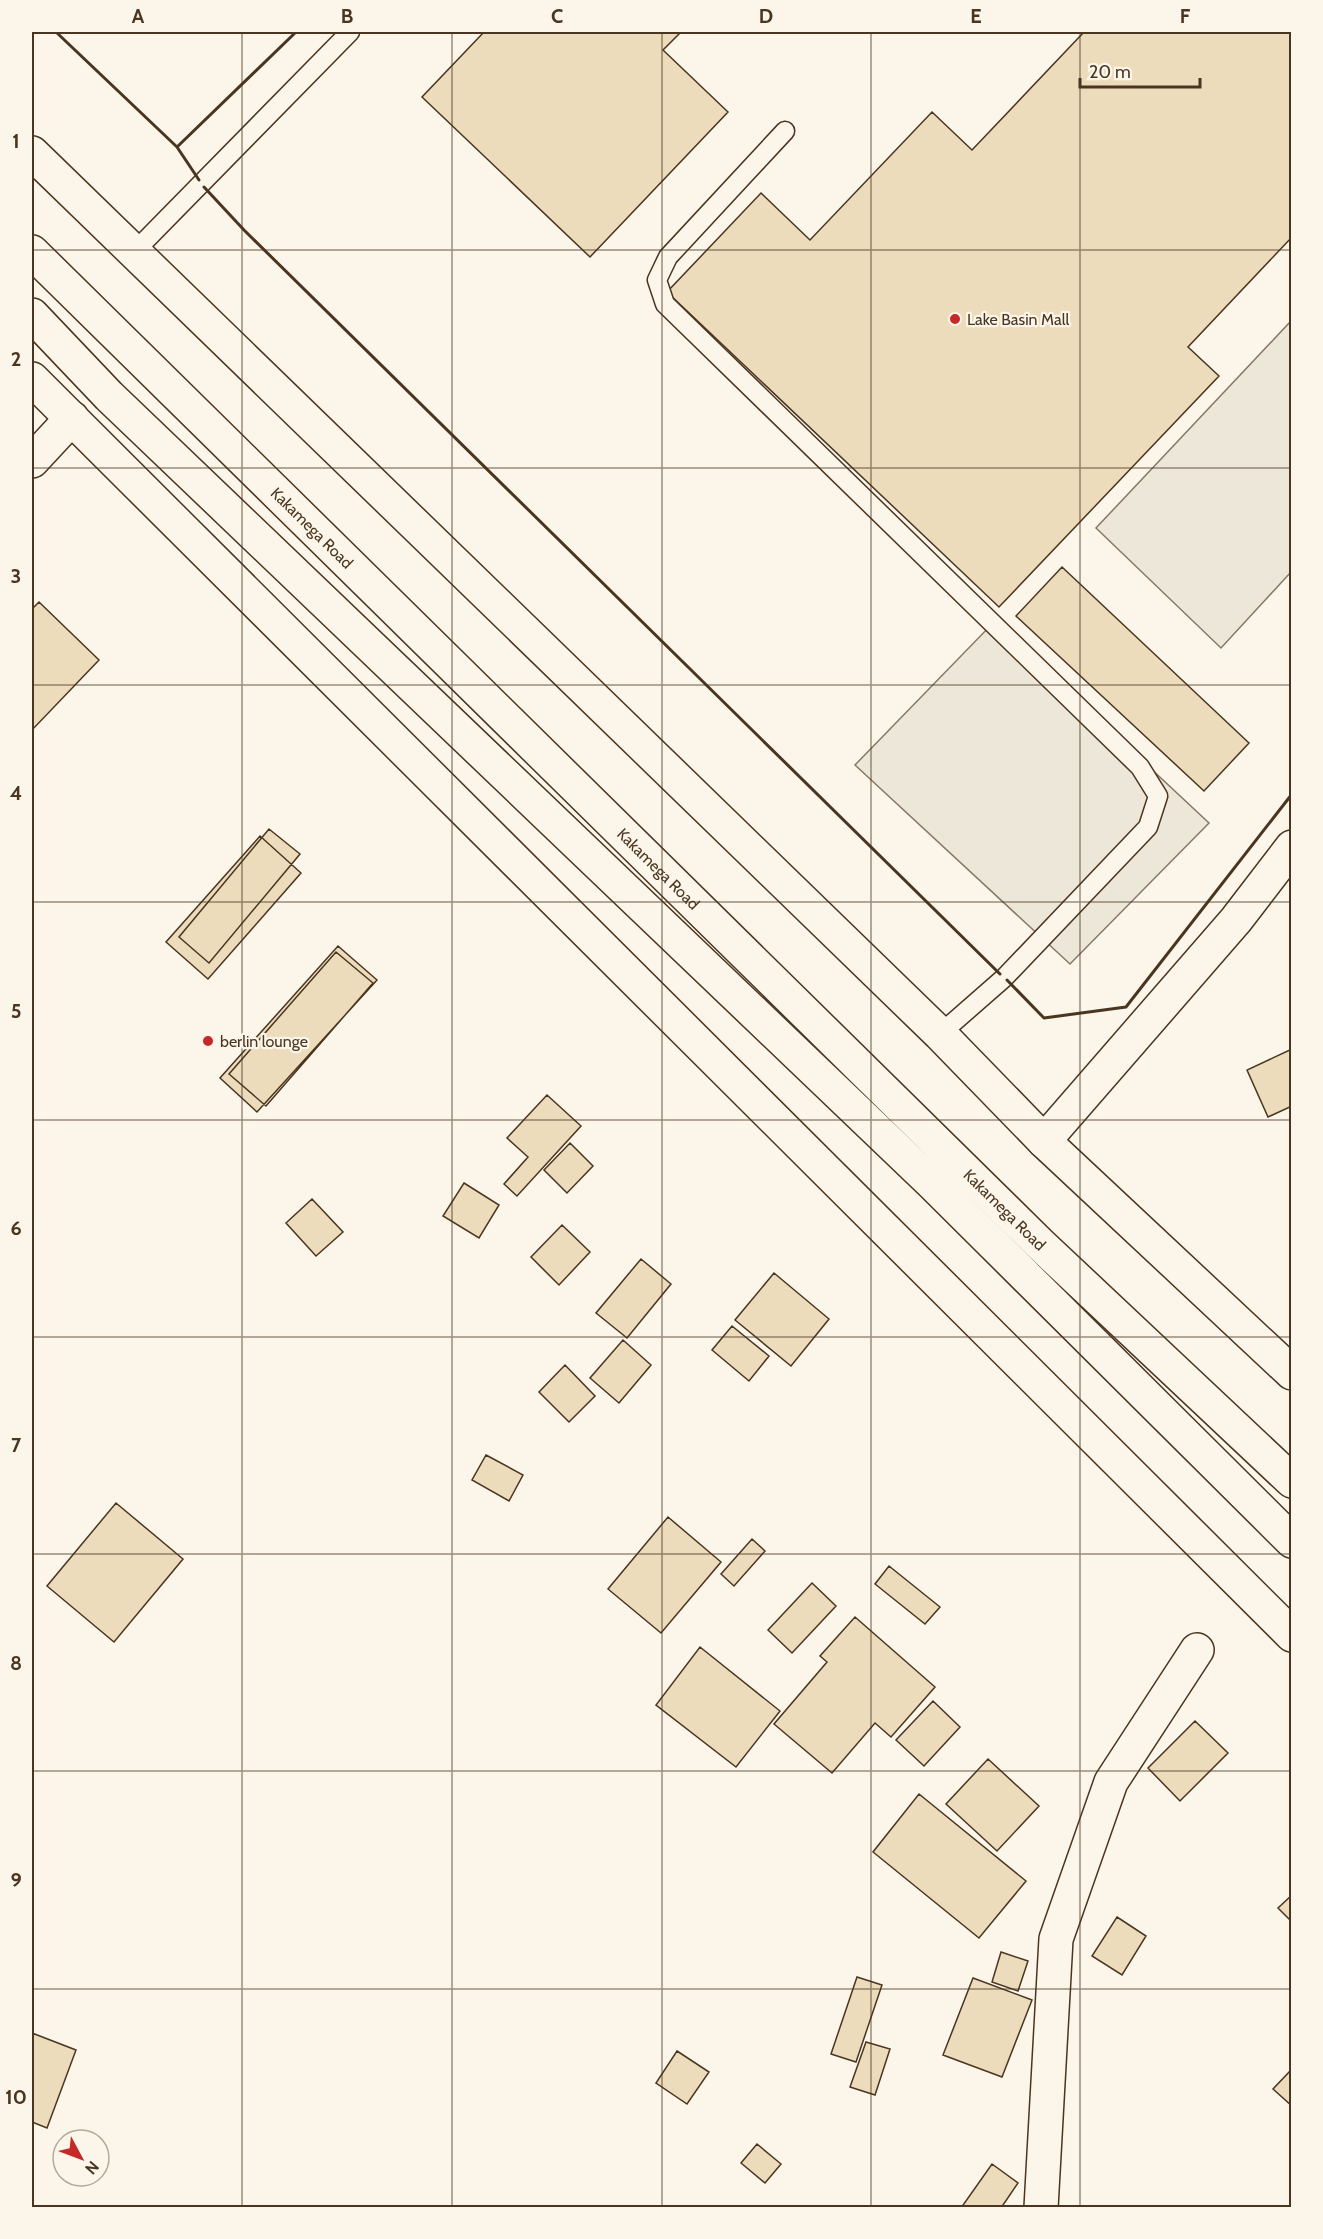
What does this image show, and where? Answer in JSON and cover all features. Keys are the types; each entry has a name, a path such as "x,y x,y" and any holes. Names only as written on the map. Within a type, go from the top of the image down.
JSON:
{"main road":[{"path":"32,153 940,1034 1044,1141 1292,1373"},
{"name":"Kakamega Road","path":"32,252 1039,1243 1292,1481"},
{"name":"Kakamega Road","path":"32,315 109,396 932,1183 1292,1541"},
{"path":"32,379 1292,1635"},
{"path":"32,461 72,418"},
{"path":"1044,1141 1236,920 1292,847"},
{"path":"1041,2208 1056,1939 1111,1782 1197,1650"}],"lane":[{"path":"134,252 350,32"},
{"path":"785,131 668,257 657,280 665,304 1140,767 1158,796 1148,827 1004,978 940,1034"}],"shaded area":[{"path":"1291,321 1291,572 1221,648 1096,528"},
{"path":"994,622 1209,823 1070,964 855,765"}],"building":[{"path":"484,32 681,32 663,50 728,112 590,257 422,97"},
{"name":"Lake Basin Mall","path":"1084,32 1292,32 1292,237 1188,347 1219,376 999,607 667,292 761,193 810,240 932,112 972,150"},
{"path":"1062,567 1249,743 1204,791 1016,616"},
{"path":"39,602 99,660 32,730 32,609"},
{"path":"269,829 300,854 209,963 179,937"},
{"path":"260,836 301,873 208,979 166,942"},
{"path":"338,946 377,980 257,1112 220,1078"},
{"path":"336,952 373,983 266,1106 229,1074"},
{"path":"1292,1049 1292,1106 1268,1117 1247,1070"},
{"path":"547,1095 581,1126 517,1196 504,1184 528,1157 507,1138"},
{"path":"570,1143 593,1166 567,1193 544,1170"},
{"path":"464,1183 499,1205 479,1238 443,1216"},
{"path":"312,1199 343,1232 316,1256 286,1223"},
{"path":"562,1225 590,1252 559,1285 531,1257"},
{"path":"641,1259 671,1284 627,1338 596,1313"},
{"path":"774,1273 829,1319 791,1366 735,1320"},
{"path":"732,1326 769,1356 749,1381 712,1350"},
{"path":"623,1340 651,1365 619,1403 590,1378"},
{"path":"565,1365 595,1396 569,1422 539,1392"},
{"path":"486,1455 523,1475 509,1501 472,1480"},
{"path":"116,1503 183,1559 114,1642 47,1586"},
{"path":"668,1517 721,1562 661,1633 608,1589"},
{"path":"752,1539 765,1551 734,1586 721,1574"},
{"path":"889,1566 940,1607 925,1624 875,1584"},
{"path":"812,1583 836,1606 792,1653 768,1630"},
{"path":"855,1617 935,1687 891,1737 875,1723 832,1773 774,1724 827,1662 820,1656"},
{"path":"700,1647 780,1711 736,1767 656,1705"},
{"path":"933,1701 960,1727 924,1766 896,1740"},
{"path":"1195,1721 1228,1753 1180,1801 1148,1768"},
{"path":"988,1759 1039,1806 997,1851 946,1804"},
{"path":"919,1794 1026,1881 979,1938 873,1852"},
{"path":"1292,1895 1292,1922 1278,1908"},
{"path":"1117,1917 1146,1936 1122,1975 1092,1956"},
{"path":"1001,1952 1028,1961 1018,1991 992,1982"},
{"path":"857,1977 882,1985 856,2062 831,2054"},
{"path":"973,1978 1032,2000 1002,2077 943,2055"},
{"path":"32,2033 76,2050 47,2128 32,2122"},
{"path":"866,2042 890,2049 875,2095 850,2087"},
{"path":"677,2051 709,2072 687,2104 656,2083"},
{"path":"1292,2069 1292,2106 1273,2089"},
{"path":"757,2144 781,2164 765,2183 741,2163"},
{"path":"992,2164 1018,2183 1001,2208 961,2208"}],"wall":[{"path":"56,32 177,147 199,180"},
{"path":"177,147 296,32"},
{"path":"204,187 244,230 1000,974"},
{"path":"1007,980 1044,1018 1126,1007 1292,794"}],"place":[{"name":"Lake Basin Mall","path":"955,319"},
{"name":"berlin lounge","path":"208,1041"}]}
